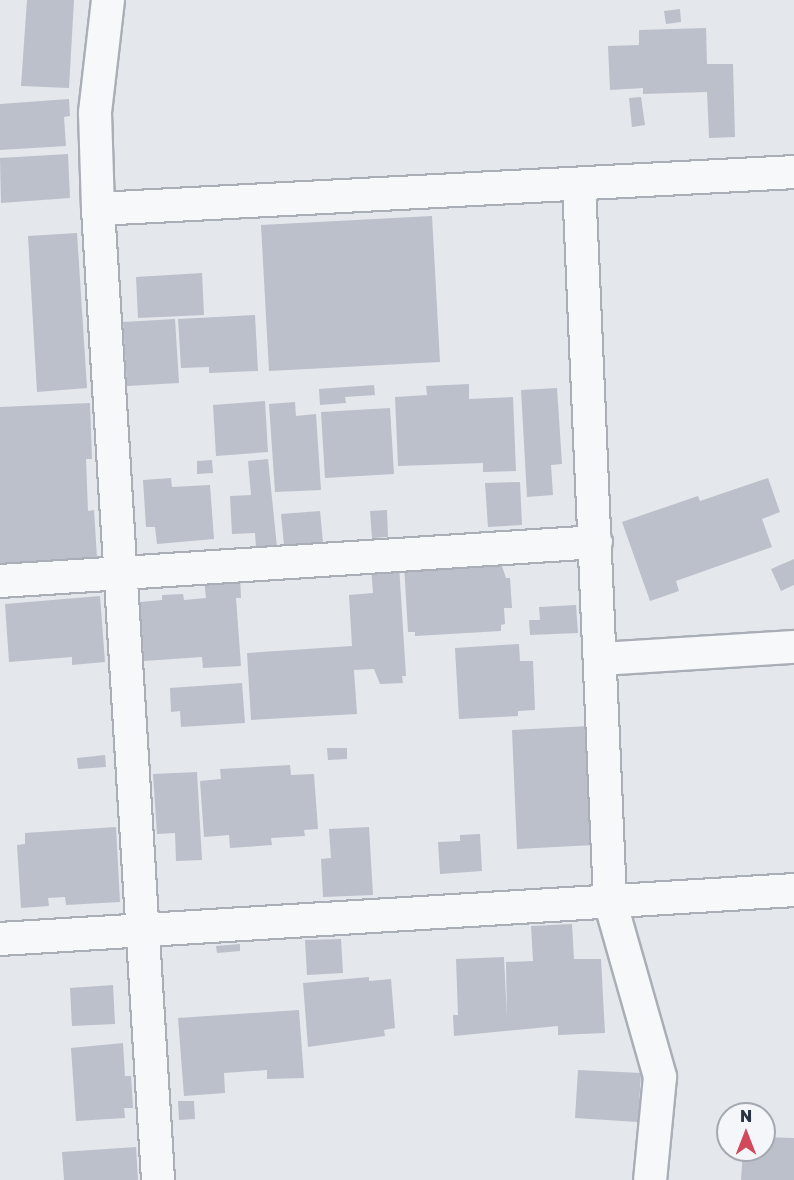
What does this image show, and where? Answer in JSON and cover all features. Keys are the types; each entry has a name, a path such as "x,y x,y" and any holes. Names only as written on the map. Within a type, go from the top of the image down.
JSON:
{"street":[{"path":"108,0 95,113 98,209 158,1180"},
{"path":"98,209 794,172"},
{"path":"579,184 610,901 660,1077 650,1180"},
{"path":"0,581 596,542"},
{"path":"601,659 794,647"},
{"path":"0,939 141,928 794,890"}],"building":[{"path":"27,0 74,0 69,88 21,86"},
{"path":"680,9 681,22 666,24 664,11"},
{"path":"706,28 707,64 733,64 735,137 709,138 707,92 643,94 643,88 610,90 608,46 639,45 639,30"},
{"path":"641,97 645,125 632,127 629,98"},
{"path":"69,99 70,116 64,117 66,146 0,150 0,104"},
{"path":"68,154 70,198 1,203 0,158"},
{"path":"432,216 440,362 269,371 261,225"},
{"path":"77,233 87,388 37,392 28,236"},
{"path":"202,273 204,315 138,318 136,277"},
{"path":"255,315 258,371 209,373 209,367 181,368 178,319"},
{"path":"175,319 179,383 127,386 123,322"},
{"path":"469,384 469,399 513,397 516,471 483,472 483,463 398,466 395,397 427,395 426,386"},
{"path":"374,385 375,395 345,397 346,403 320,405 319,389"},
{"path":"557,388 562,464 551,465 553,495 527,497 521,390"},
{"path":"265,401 268,452 216,456 213,405"},
{"path":"295,402 296,416 316,414 321,490 275,492 269,404"},
{"path":"90,403 92,459 86,459 88,511 94,510 97,558 0,564 0,407"},
{"path":"390,408 394,474 325,478 321,412"},
{"path":"268,459 277,547 256,548 255,533 232,534 230,496 251,495 248,461"},
{"path":"212,460 213,473 197,474 197,461"},
{"path":"171,478 172,487 210,485 214,539 157,544 155,527 146,527 143,480"},
{"path":"768,478 780,512 762,519 772,547 676,581 679,591 650,601 622,522 698,496 700,501"},
{"path":"520,482 522,525 488,527 485,483"},
{"path":"387,510 388,537 372,538 370,511"},
{"path":"320,511 323,543 284,545 281,514"},
{"path":"794,559 794,585 781,591 771,569"},
{"path":"500,560 506,578 510,578 512,608 504,608 505,624 501,625 501,631 415,636 415,632 408,632 404,565"},
{"path":"399,565 406,676 402,676 403,683 380,684 374,669 354,670 357,714 251,720 247,653 352,646 349,595 373,593 371,567"},
{"path":"240,576 241,598 236,598 241,666 203,668 202,657 144,661 140,602 162,600 162,595 183,594 184,600 206,598 204,579"},
{"path":"100,596 105,662 72,665 72,657 9,662 5,604"},
{"path":"576,605 578,633 530,635 529,620 540,620 539,607"},
{"path":"519,644 520,661 533,661 535,710 518,711 518,716 459,719 455,648"},
{"path":"242,683 245,723 181,727 180,711 171,712 170,688"},
{"path":"589,726 594,845 517,849 512,730"},
{"path":"327,748 347,748 347,759 328,760"},
{"path":"105,755 106,767 78,769 77,758"},
{"path":"290,765 291,775 314,774 318,829 304,830 305,836 271,838 272,845 230,848 229,835 204,837 200,781 221,779 220,769"},
{"path":"197,772 202,860 176,861 175,833 157,834 153,774"},
{"path":"116,827 120,902 66,905 65,897 48,898 49,906 21,908 17,845 25,844 25,833"},
{"path":"369,827 373,895 323,897 321,859 331,858 329,829"},
{"path":"480,834 482,871 440,874 438,842 460,841 460,835"},
{"path":"572,924 574,959 601,959 605,1033 558,1035 558,1026 454,1036 453,1015 458,1015 456,959 504,957 507,1018 506,962 533,961 531,926"},
{"path":"341,939 343,973 307,975 305,940"},
{"path":"240,944 240,951 217,953 216,946"},
{"path":"369,977 369,981 391,979 395,1028 384,1030 385,1036 308,1047 303,983"},
{"path":"113,985 115,1024 72,1026 70,988"},
{"path":"299,1010 304,1078 267,1079 267,1070 224,1073 225,1093 184,1096 178,1018"},
{"path":"123,1043 125,1076 131,1076 133,1108 124,1108 125,1118 76,1121 71,1048"},
{"path":"578,1070 641,1073 638,1122 575,1118"},
{"path":"178,1101 194,1101 195,1119 179,1120"},
{"path":"776,1137 794,1138 794,1180 741,1180 742,1162 776,1162"},
{"path":"136,1147 138,1180 64,1180 62,1152"}]}
